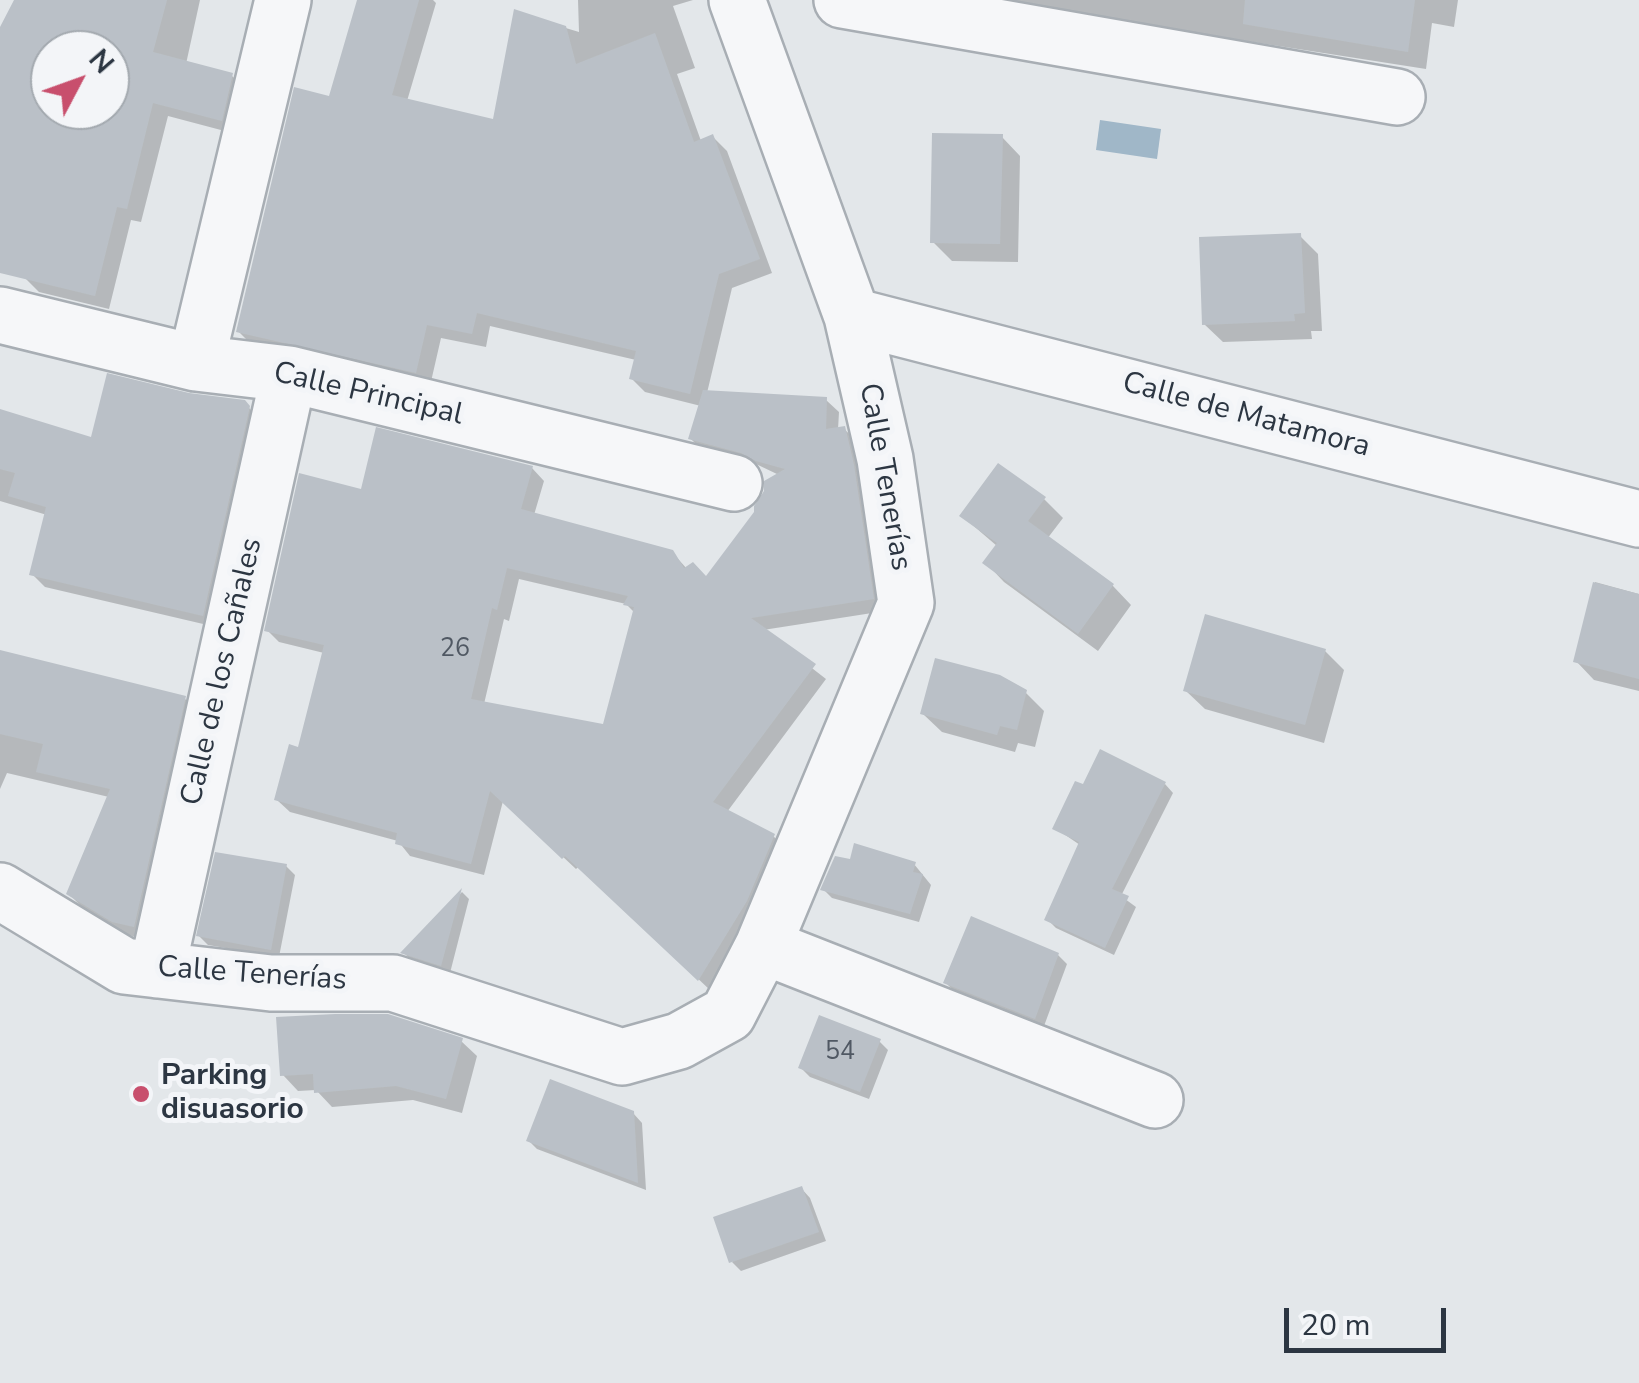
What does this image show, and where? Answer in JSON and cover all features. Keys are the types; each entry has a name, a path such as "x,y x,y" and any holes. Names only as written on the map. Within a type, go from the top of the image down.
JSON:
{"street":[{"path":"196,363 283,0"},
{"name":"Calle Tenerías","path":"0,891 124,966 271,983 393,982 622,1057 679,1041 728,1014 763,946 906,602 885,459 852,316 737,0"},
{"path":"842,0 1397,97"},
{"name":"Calle Principal","path":"0,315 196,363 290,374 734,482"},
{"name":"Calle de Matamora","path":"852,316 1639,519"},
{"name":"Calle de los Cañales","path":"157,970 290,374"},
{"path":"763,946 1155,1100"}],"water":[{"path":"1100,120 1161,129 1157,159 1096,150"}],"building":[{"path":"14,0 167,0 153,52 233,73 222,121 153,103 127,209 117,207 95,296 0,273 0,27"},
{"path":"357,0 419,0 392,95 493,119 514,9 566,26 576,64 655,33 694,142 713,134 760,259 719,274 690,394 629,379 636,351 477,313 472,334 427,325 416,373 236,332 294,87 329,96"},
{"path":"1245,0 1415,0 1408,52 1243,24"},
{"path":"932,133 1003,134 1000,244 930,243"},
{"path":"1301,233 1305,313 1294,314 1295,321 1202,325 1199,237"},
{"path":"107,373 189,393 245,400 250,406 203,616 29,575 46,507 8,496 15,473 0,469 0,409 91,437"},
{"path":"703,390 827,397 826,429 845,426 874,599 751,618 816,664 713,802 775,834 747,901 698,981 490,791 471,864 395,844 397,833 274,800 289,744 298,747 324,645 264,631 299,473 361,489 376,427 533,466 521,509 673,550 684,568 693,562 706,576 754,512 764,491 764,481 785,469 688,439","holes":["507,568 628,596 623,605 634,607 603,724 471,699 492,608 497,610"]},
{"path":"998,463 1046,497 1028,521 1114,584 1078,634 982,563 997,543 959,516"},
{"path":"1593,582 1639,594 1639,679 1573,662"},
{"path":"1205,614 1326,649 1305,725 1183,691"},
{"path":"0,650 186,696 134,927 112,922 66,894 110,789 36,772 43,744 0,734"},
{"path":"935,658 1000,675 1027,690 1017,730 1000,726 997,735 920,714"},
{"path":"1100,749 1166,782 1112,889 1129,896 1105,948 1044,920 1079,842 1052,829 1075,781 1083,784"},
{"path":"854,843 916,862 913,872 923,874 910,914 820,890 835,856 850,859"},
{"path":"215,852 287,864 271,950 196,936"},
{"path":"462,888 441,966 400,953"},
{"path":"971,916 1059,953 1035,1019 943,983"},
{"path":"388,1014 463,1038 446,1099 396,1086 314,1093 313,1074 280,1076 276,1017"},
{"path":"819,1015 881,1039 860,1092 798,1068"},
{"path":"550,1079 634,1111 638,1183 526,1141"},
{"path":"802,1186 819,1232 729,1263 713,1217"}],"place":[{"name":"Parking disuasorio","path":"141,1094"}]}
